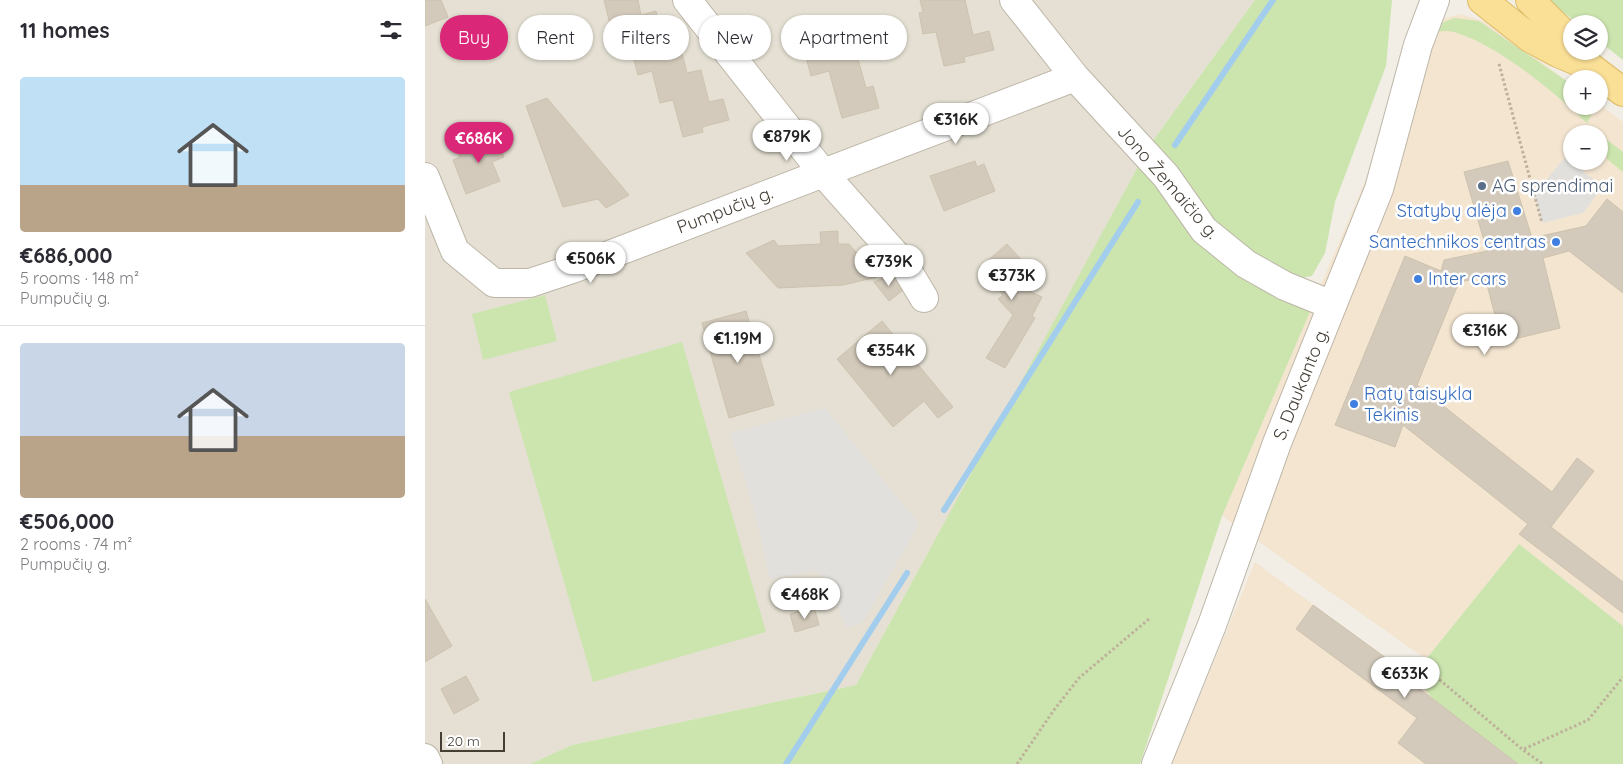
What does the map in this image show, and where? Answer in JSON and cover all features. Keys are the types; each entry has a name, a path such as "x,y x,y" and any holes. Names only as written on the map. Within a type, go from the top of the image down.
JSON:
{"main road":[{"path":"1482,0 1530,38 1557,53 1563,54"},
{"path":"1530,0 1563,33"},
{"path":"1586,60 1623,92"}],"street":[{"path":"687,0 823,173 903,264 924,298"},
{"name":"Jono Žemaičio g.","path":"1014,0 1075,77 1166,176 1204,230 1246,264 1285,286 1332,304"},
{"name":"S. Daukanto g.","path":"1156,764 1212,625 1264,478 1379,189 1418,44 1435,0"},
{"name":"Pumpučių g.","path":"425,177 455,251 495,283 530,283 575,268 1075,77"},
{"path":"425,758 428,764"}],"path":[{"path":"1499,64 1542,223"},
{"path":"1017,764 1054,710 1079,678 1149,619"},
{"path":"1427,670 1523,750 1543,764"},
{"path":"1523,750 1588,720 1623,677"}],"shaded area":[{"path":"425,0 1255,0 1152,142 856,685 572,745 530,764 425,764"},
{"path":"1460,14 1487,22 1563,78 1563,115 1608,115 1608,111 1623,122 1623,626 1519,544 1426,659 1222,516 1429,32 1438,20"},
{"path":"1563,159 1563,170 1581,170 1603,186 1583,213 1542,223 1534,196"},
{"path":"825,408 919,524 863,622 847,628 826,579 820,574 813,571 770,579 755,513 730,433"},
{"path":"1255,562 1419,682 1432,698 1518,764 1172,764"}],"green space":[{"path":"1255,0 1392,0 1386,66 1335,202 1325,253 1312,276 1295,279 1255,258 1203,212 1152,142"},
{"path":"1548,0 1623,0 1623,60 1608,48 1608,15 1567,15"},
{"path":"1454,18 1479,21 1563,79 1563,101 1524,70 1489,47 1454,32 1430,32 1439,24"},
{"path":"1578,115 1591,115 1587,123"},
{"path":"1608,141 1623,152 1623,172 1608,160"},
{"path":"1140,163 1312,307 1222,516 1140,764 530,764 572,745 856,685"},
{"path":"545,295 557,341 483,360 472,314"},
{"path":"682,342 766,632 593,682 509,392"},
{"path":"1519,544 1623,626 1623,764 1518,764 1432,698 1419,682 1426,659"}],"building":[{"path":"425,0 441,0 447,15 440,15 440,20 425,26"},
{"path":"604,0 638,0 641,15 608,15"},
{"path":"920,0 965,0 973,35 989,31 994,50 964,57 965,62 944,66 936,32 923,34 919,13 923,12"},
{"path":"656,11 657,15 641,15"},
{"path":"634,60 684,60 687,73 701,70 709,102 723,99 729,120 702,127 703,132 683,137 673,100 660,103 652,71 638,75"},
{"path":"807,60 858,60 866,88 873,86 879,108 842,118 829,71 811,76"},
{"path":"547,98 629,195 606,208 598,199 563,207 526,106"},
{"path":"495,134 504,157 492,162 500,181 466,194 453,160 460,157 457,148"},
{"path":"975,161 977,167 984,164 995,191 944,211 930,176"},
{"path":"1508,161 1532,238 1586,226 1607,199 1623,212 1623,293 1569,251 1543,258 1560,328 1502,342 1485,277 1459,282 1417,385 1552,492 1577,458 1594,471 1551,527 1623,582 1623,613 1519,534 1528,524 1403,425 1395,447 1335,425 1405,256 1441,271 1444,260 1487,251 1464,172"},
{"path":"838,231 838,244 849,244 877,277 843,285 778,288 746,253 774,240 778,246 821,244 820,232"},
{"path":"1007,244 1036,276 1027,290 1042,297 1032,316 1035,318 1005,368 986,358 1013,315 998,299 1003,295 979,268"},
{"path":"892,275 902,291 889,301 874,282"},
{"path":"746,311 774,405 729,418 702,323"},
{"path":"882,321 953,407 938,418 924,401 893,427 837,359"},
{"path":"425,599 452,646 425,662"},
{"path":"1313,605 1419,682 1416,686 1518,764 1426,764 1398,743 1417,718 1296,629"},
{"path":"814,607 819,625 795,632 790,614"},
{"path":"466,676 479,700 454,714 441,689"}],"waterway":[{"path":"1175,145 1273,0"},
{"path":"944,510 1138,202"},
{"path":"786,764 907,573"}],"place":[{"name":"AG sprendimai","path":"1482,186"},
{"name":"Statybų alėja","path":"1517,211"},
{"name":"Santechnikos centras","path":"1556,242"},
{"name":"Inter cars","path":"1418,279"},
{"name":"Ratų taisykla Tekinis","path":"1354,404"}]}
